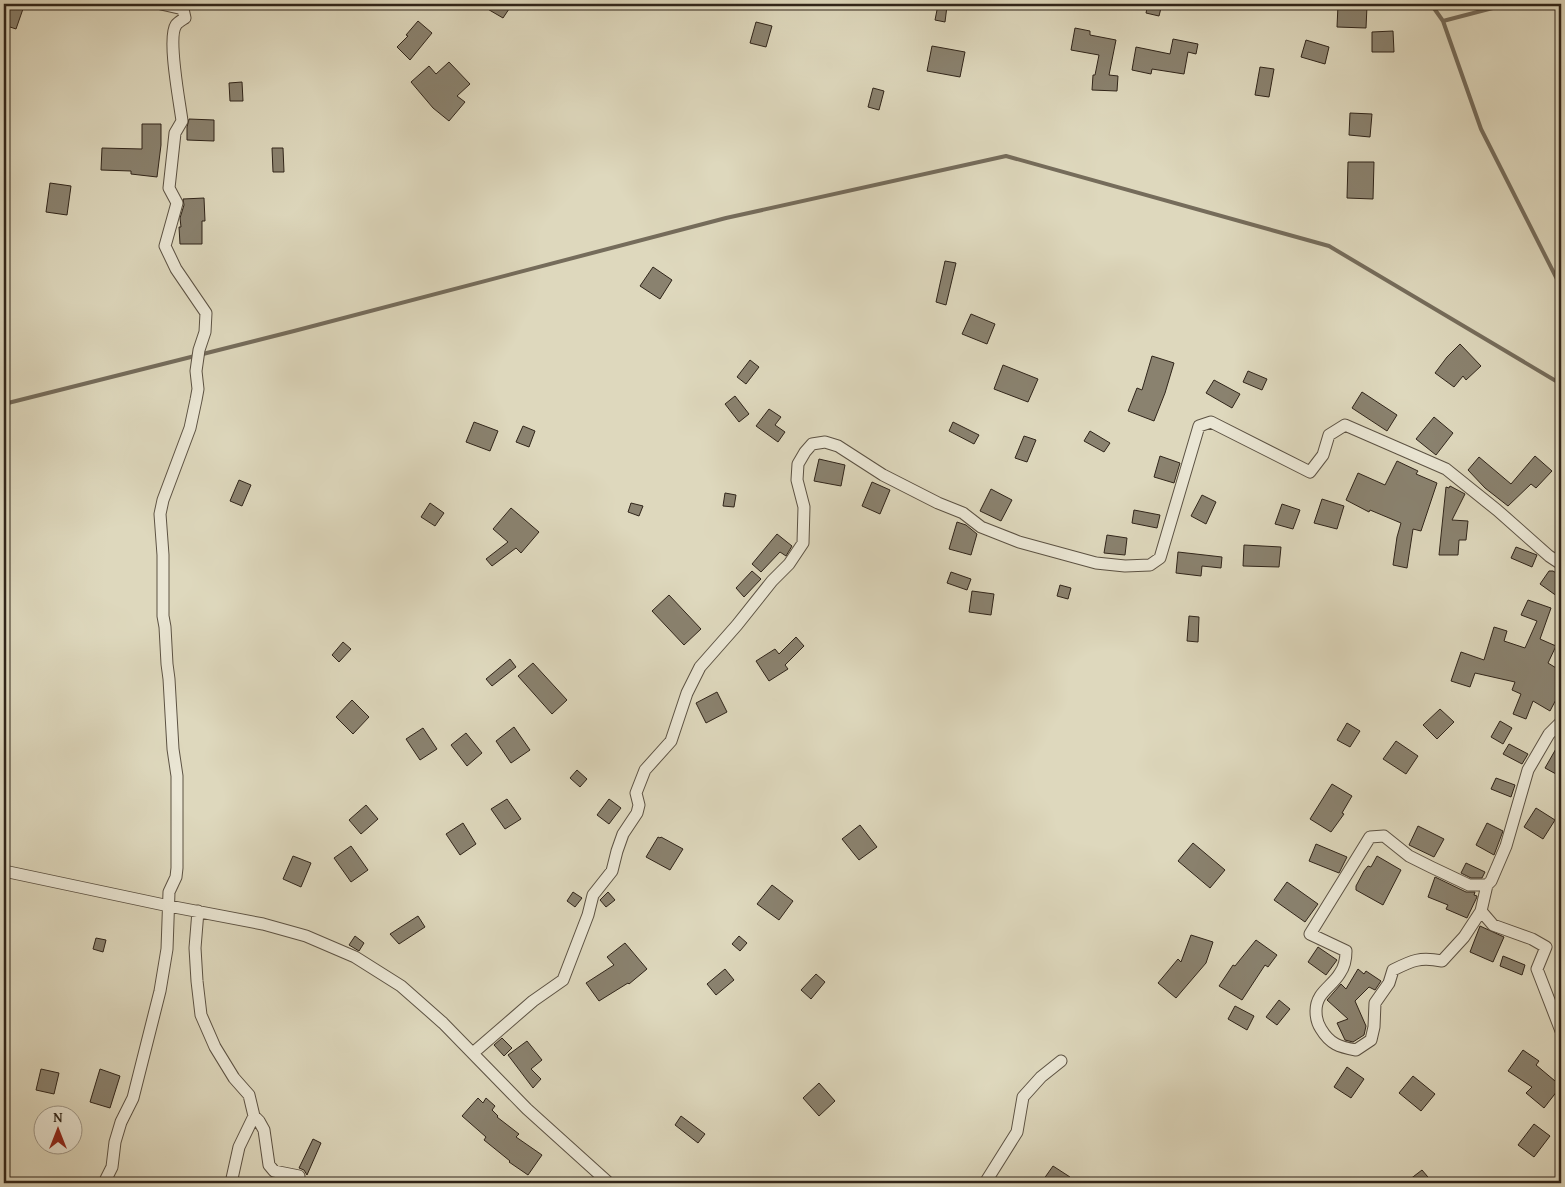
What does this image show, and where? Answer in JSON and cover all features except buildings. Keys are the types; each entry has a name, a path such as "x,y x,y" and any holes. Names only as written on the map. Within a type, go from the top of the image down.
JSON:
{"street":[{"path":"104,1183 112,1167 115,1142 121,1122 133,1098 160,991 167,949 169,892 176,877 177,776 173,749 170,679 163,616 163,555 160,514 163,500 190,428 198,389 196,371 199,350 205,332 206,313 176,269 165,246 177,202 169,188 175,133 182,121 173,62 174,32 176,25 185,18 186,6 161,4"},
{"path":"473,1054 533,1001 563,980 588,915 593,895 612,871 624,834 637,813 639,805 636,793 645,770 671,741 687,693 700,667 737,626 772,581 789,564 803,543 804,507 797,480 798,464 812,444 825,442 838,446 884,475 938,503 963,513 981,527 1019,542 1096,563 1125,566 1150,564 1160,558 1199,426 1211,422 1310,472 1323,456 1330,435 1345,425 1446,469 1498,510 1549,556 1561,564"},
{"path":"1487,886 1469,885 1409,856 1384,836 1370,837 1310,934 1346,951 1346,959 1340,974 1324,991 1316,1004 1316,1022 1326,1037 1340,1047 1356,1050 1371,1040 1374,1027 1375,1003 1389,983 1394,970 1412,960 1430,959 1442,961 1464,937 1481,910 1487,886 1506,846 1528,770 1549,734 1561,722"},
{"path":"4,871 263,924 297,933 355,957 402,986 444,1023 527,1109 609,1183"},
{"path":"1481,910 1494,925 1532,939 1546,947 1537,969 1561,1031"},
{"path":"198,911 195,948 201,1015 215,1047 234,1078 249,1095 254,1116 264,1130 269,1165 274,1171 299,1176"},
{"path":"985,1183 1017,1132 1023,1097 1041,1077 1062,1062"},
{"path":"231,1183 239,1148 254,1116"}],"waterway":[{"path":"1431,4 1443,21 1481,129 1561,287"},
{"path":"1443,21 1508,4"},
{"path":"4,404 294,331 726,218 1006,156 1329,246 1561,384"}]}
